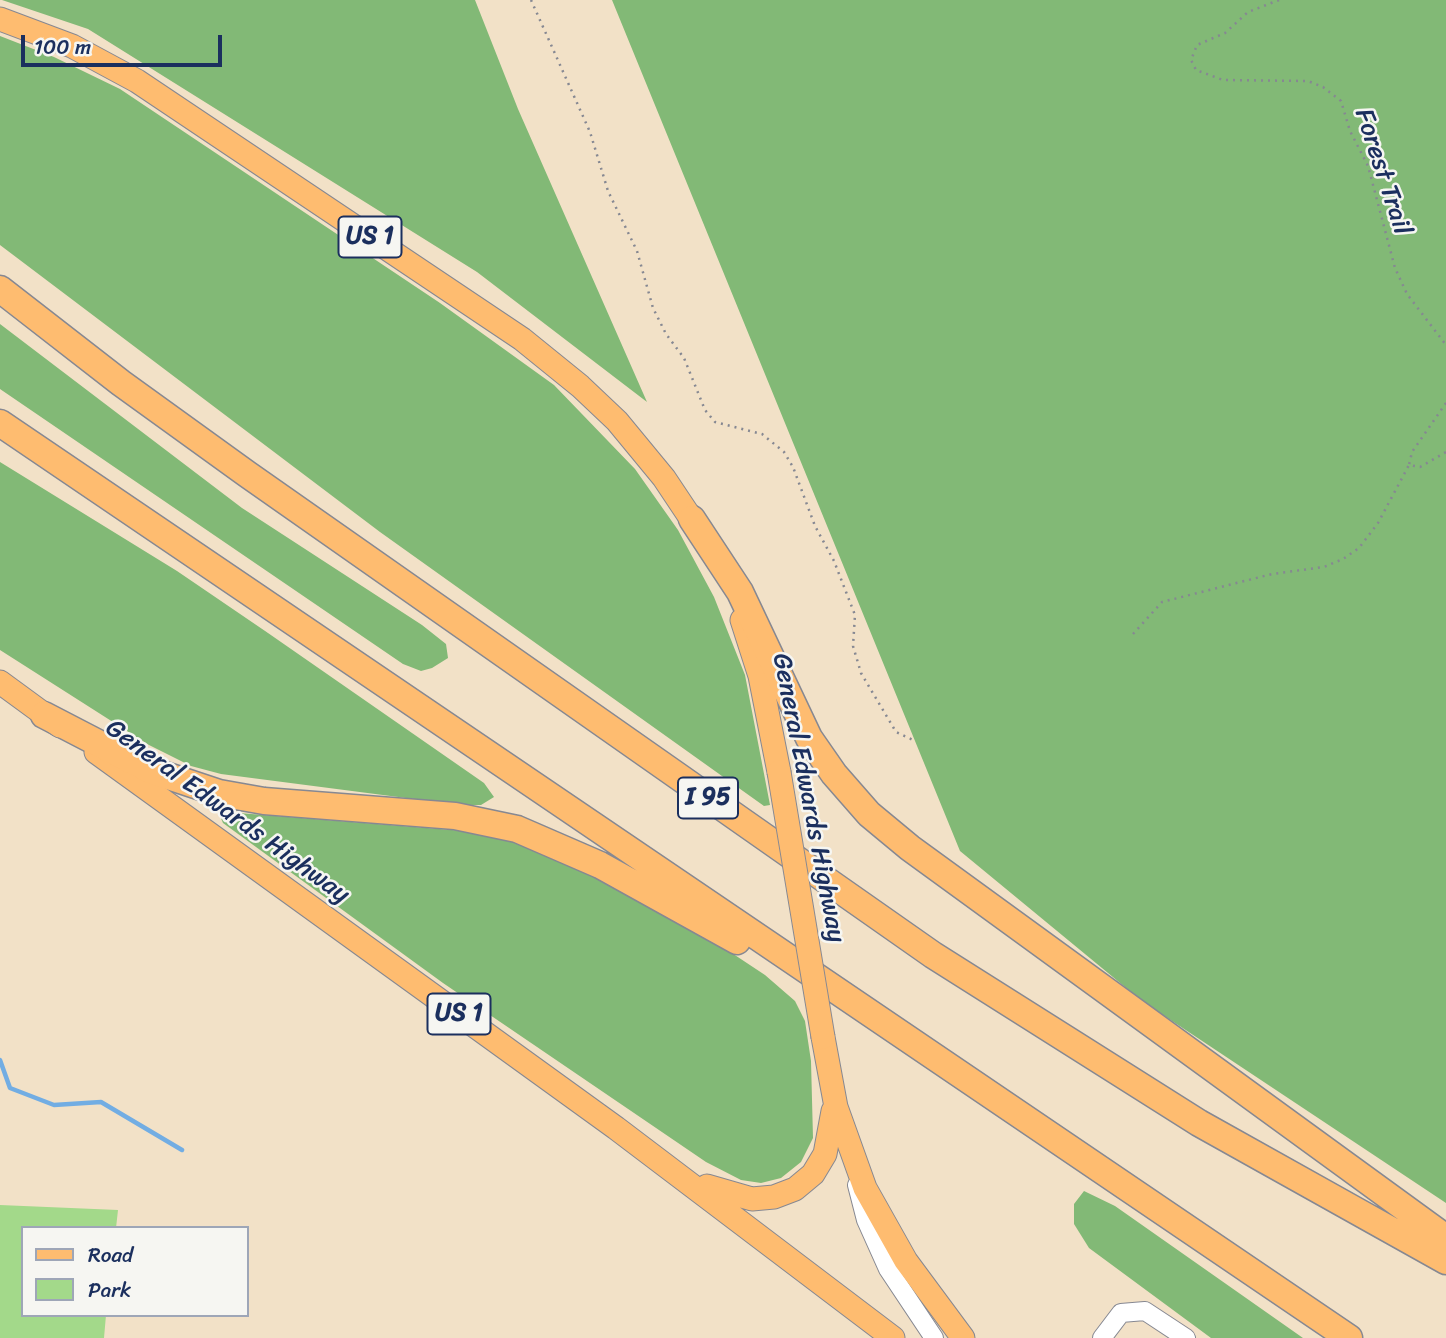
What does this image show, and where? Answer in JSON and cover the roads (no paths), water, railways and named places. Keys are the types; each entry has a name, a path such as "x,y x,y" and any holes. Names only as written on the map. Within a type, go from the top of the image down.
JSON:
{"highway":[{"name":"I 95","path":"0,289 226,459 911,940 1043,1027 1199,1123 1446,1261"},
{"path":"0,423 1349,1338"},
{"path":"692,519 740,592 809,738 834,774 869,814 910,848 1446,1238"},
{"path":"44,715 142,766 219,793 264,801 465,817 537,835 592,860 721,933 832,987"}],"main road":[{"name":"General Edwards Highway","path":"0,19 72,46 136,81 503,326 561,370 617,421 664,478 692,519 727,585 750,641 766,701 833,1094 851,1154 894,1243 933,1301 963,1338"},
{"name":"General Edwards Highway","path":"0,682 616,1128 892,1338"},
{"path":"616,1128 714,1189 744,1199 767,1199 802,1184 821,1161 832,1129 833,1094"}],"lane":[{"path":"851,1154 862,1206 882,1258 900,1290 934,1338"},
{"path":"1102,1338 1121,1313 1145,1311 1185,1338"}],"waterway":[{"path":"0,1060 10,1088 54,1105 101,1102 182,1150"}]}
